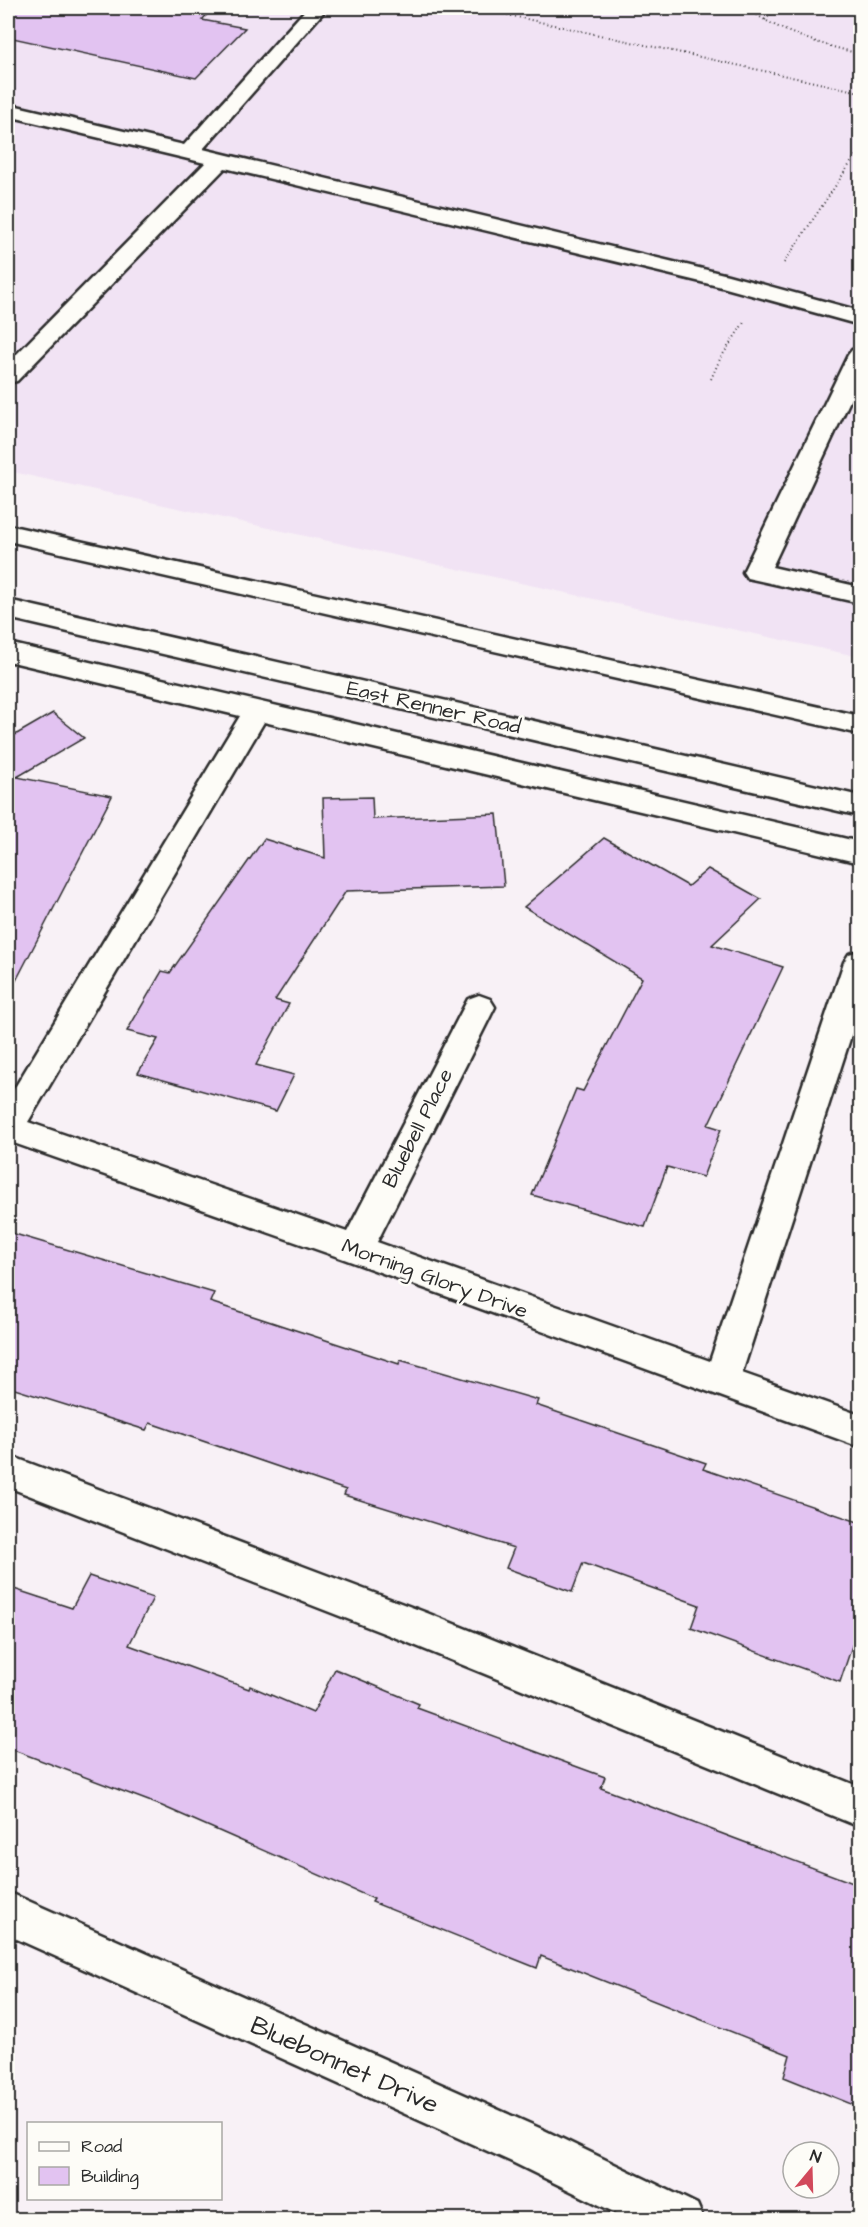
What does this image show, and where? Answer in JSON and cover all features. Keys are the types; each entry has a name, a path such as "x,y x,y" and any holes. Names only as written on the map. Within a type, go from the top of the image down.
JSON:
{"main road":[{"path":"189,152 317,8"},
{"path":"8,110 728,282 861,318"},
{"path":"8,376 220,160"},
{"path":"861,355 756,572 861,595"},
{"path":"8,533 861,725"},
{"name":"East Renner Road","path":"8,609 861,806"},
{"path":"8,652 256,712 861,852"},
{"path":"8,1127 256,712"},
{"path":"721,1381 861,962"},
{"name":"Bluebell Place","path":"356,1249 479,1007"},
{"name":"Morning Glory Drive","path":"8,1127 356,1249 861,1431"},
{"path":"8,1471 413,1626 861,1807"},
{"name":"Bluebonnet Drive","path":"8,1913 528,2146 681,2220"}],"path":[{"path":"476,8 861,92"},
{"path":"747,8 764,21 813,42 861,54"},
{"path":"764,21 777,8"}],"shaded area":[{"path":"8,8 860,8 860,657 8,471"}],"building":[{"path":"8,8 213,8 202,20 245,28 196,78 8,37"},
{"path":"53,713 84,738 17,777 112,796 8,996 8,739"},
{"path":"372,797 373,819 497,814 504,886 346,891 275,1000 289,1004 256,1065 294,1075 276,1111 138,1073 158,1039 127,1031 162,971 170,973 264,839 325,858 323,798"},
{"path":"604,838 688,886 708,869 761,899 712,945 783,967 708,1125 721,1129 703,1177 667,1167 645,1227 532,1195 576,1089 583,1091 642,978 524,907"},
{"path":"8,1232 214,1293 210,1302 399,1364 400,1360 538,1400 536,1405 706,1463 703,1469 861,1523 861,1619 840,1682 691,1628 699,1605 583,1563 572,1592 506,1568 514,1548 344,1495 346,1490 150,1423 146,1430 8,1387"},
{"path":"89,1576 153,1598 129,1645 249,1689 250,1686 313,1713 335,1669 419,1704 417,1708 605,1777 601,1788 861,1886 861,2108 784,2077 790,2055 541,1956 537,1968 372,1902 374,1899 162,1806 8,1748 8,1587 72,1608"}]}
